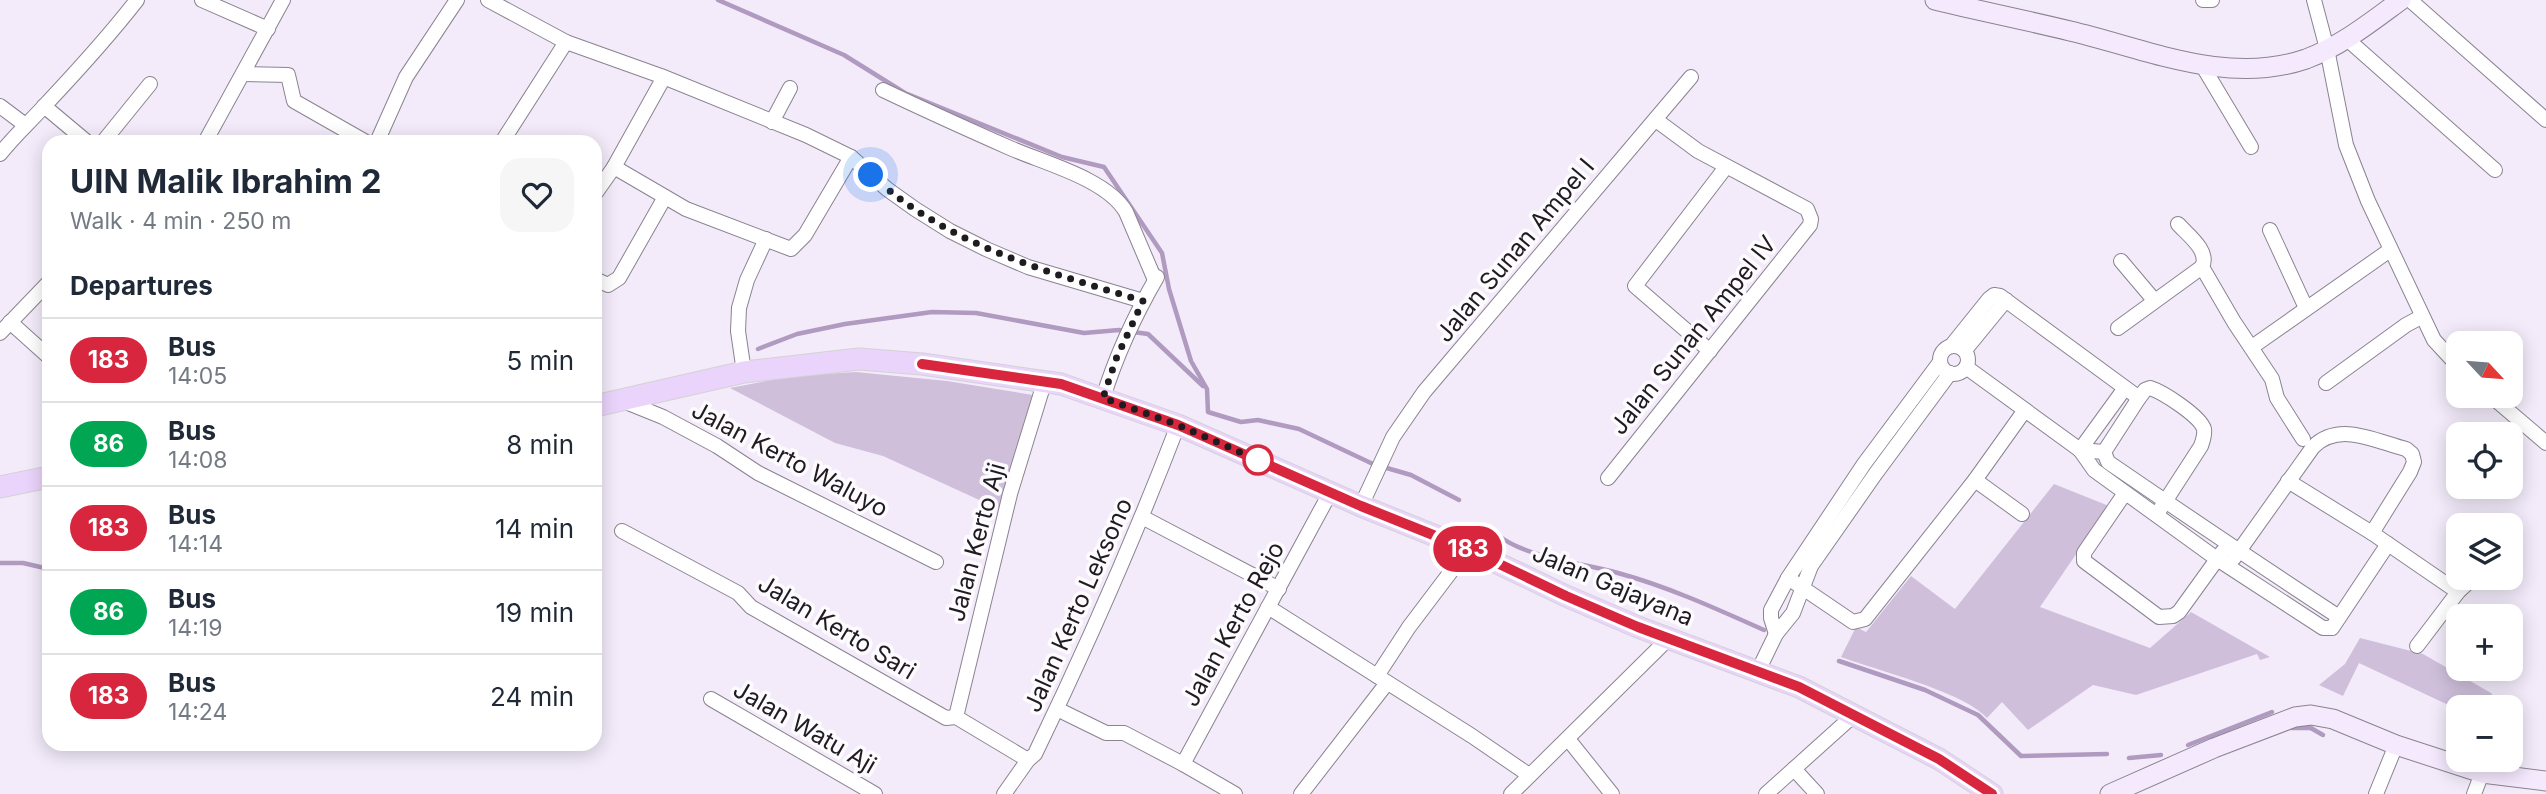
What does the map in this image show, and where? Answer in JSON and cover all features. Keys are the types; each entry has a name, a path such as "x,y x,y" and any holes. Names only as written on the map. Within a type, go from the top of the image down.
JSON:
{"main road":[{"path":"1935,0 2202,65 2229,69 2258,68 2305,59 2347,39 2401,0"},
{"name":"Jalan Gajayana","path":"602,403 743,366 859,359 1045,380 1178,425 1329,493 1468,549 1566,596 1668,639 1799,687 1939,759 1992,794"},
{"path":"0,487 42,478"},
{"path":"2110,794 2214,748 2295,717 2322,716 2396,745 2482,773 2546,781"}],"street":[{"path":"0,154 24,124 105,41 137,0"},
{"path":"202,0 268,29"},
{"path":"209,135 283,0"},
{"path":"380,135 407,77 457,0"},
{"path":"488,0 566,42 772,122 851,157 905,202 950,231 986,249 1028,267 1143,301"},
{"path":"2203,0 2212,0"},
{"path":"2314,0 2327,49 2346,145 2421,317 2434,340 2446,353"},
{"path":"2410,0 2546,120"},
{"path":"2347,39 2495,170"},
{"path":"506,135 566,42"},
{"path":"2202,65 2251,147"},
{"path":"243,74 288,75 293,101 354,135"},
{"name":"Jalan Sunan Ampel I","path":"1361,506 1393,438 1424,392 1691,77"},
{"path":"602,184 663,79"},
{"path":"109,135 150,84"},
{"path":"772,122 790,88"},
{"path":"883,90 1081,177 1104,190 1123,206 1156,279 1116,359 1103,398"},
{"path":"0,106 24,124"},
{"path":"44,106 79,135"},
{"path":"1656,120 1698,151 1726,167 1635,284 1636,289 1710,351"},
{"path":"614,167 694,212 791,249 805,235 851,157"},
{"name":"Jalan Sunan Ampel IV","path":"1608,478 1810,225 1807,209 1726,167"},
{"path":"602,282 608,285 619,278 665,197"},
{"path":"2118,328 2202,267 2204,254 2178,224"},
{"path":"2270,230 2306,308"},
{"path":"743,366 738,340 739,308 747,280 766,239"},
{"path":"2252,348 2390,250"},
{"path":"2122,261 2154,300"},
{"path":"2202,267 2272,379 2277,398 2303,439"},
{"path":"42,289 5,327 42,352"},
{"path":"1958,348 1968,358 1966,367 1959,373 1950,373 1942,368 1941,354 1958,348 1994,295 2006,300 2139,398"},
{"path":"2326,383 2421,317"},
{"path":"1758,671 1776,634 1793,613 1811,566 1940,362"},
{"path":"1966,367 2080,450 2094,470 2125,493 2323,628 2332,628 2388,544"},
{"path":"1776,634 1771,610 1788,578 1870,469 1950,373"},
{"name":"Jalan Kerto Aji","path":"956,717 1010,494 1045,380"},
{"path":"2104,452 2139,398 2150,387 2196,417 2204,428 2201,446 2157,514"},
{"path":"2080,450 2124,388"},
{"name":"Jalan Kerto Waluyo","path":"638,395 674,423 717,446 758,473 936,562"},
{"path":"2505,408 2546,443"},
{"path":"1788,578 1853,622 1865,619 1975,480 2025,410"},
{"name":"Jalan Kerto Leksono","path":"1004,794 1035,754 1057,709 1142,516 1178,425"},
{"path":"2125,493 2084,553 2084,561 2152,613 2165,618 2179,612 2223,562 2313,447 2323,438 2349,433 2406,449 2412,454 2414,462 2372,533"},
{"path":"2080,450 2104,452"},
{"path":"2104,452 2108,462 2339,617"},
{"path":"1975,480 2022,514"},
{"path":"2288,481 2372,533 2458,592 2417,646"},
{"path":"2141,504 2151,490"},
{"name":"Jalan Kerto Rejo","path":"1176,761 1279,589 1329,493"},
{"path":"1142,516 1279,589"},
{"name":"Jalan Kerto Sari","path":"622,531 738,593 751,607 946,718 956,717 1028,760"},
{"path":"1301,794 1382,680 1409,627 1468,549"},
{"path":"1268,607 1529,775"},
{"path":"1511,794 1668,639"},
{"name":"Jalan Watu Aji","path":"711,699 875,794"},
{"path":"1057,709 1106,733 1124,733 1235,794"},
{"path":"1766,794 1855,714"},
{"path":"1568,739 1612,794"},
{"path":"2376,794 2396,745"},
{"path":"1794,769 1817,794"},
{"path":"2474,794 2482,773"}],"shaded area":[{"path":"856,372 947,381 1033,395 999,509 883,456 835,443 730,388 792,376"},
{"path":"2054,484 2109,506 2040,607 2150,648 2191,612 2270,657 2260,660 2257,654 2136,695 2093,685 2028,730 2002,702 1987,718 1976,708 1940,691 1841,657 1856,627 1866,632 1911,576 1955,609"},
{"path":"2360,638 2423,654 2446,667 2446,681 2470,681 2492,695 2446,695 2446,704 2359,663 2343,696 2319,685 2345,664"}],"waterway":[{"path":"718,0 844,55 905,93 1062,157 1104,167 1162,253 1169,289 1191,361 1207,389 1208,412 1241,422 1258,420 1299,429 1373,464 1411,475 1459,500"},
{"path":"758,349 797,334 845,324 932,312 976,313 1084,333 1119,330 1148,334 1203,386"},
{"path":"1496,534 1538,554 1656,585 1764,630"},
{"path":"0,563 23,563 42,567"},
{"path":"1839,661 1925,690 1978,715 2021,756 2107,754"},
{"path":"2188,745 2272,712"},
{"path":"2309,727 2323,735"},
{"path":"2291,728 2311,728"},
{"path":"2129,758 2161,755"}],"bus line":[{"name":"183","path":"922,364 1045,380 1178,425 1329,493 1468,549 1638,627 1799,687 1939,759 1992,794"}],"route":[{"path":"871,175 915,209 986,249 1028,267 1143,301 1116,359 1103,398 1178,425 1258,460"}]}
